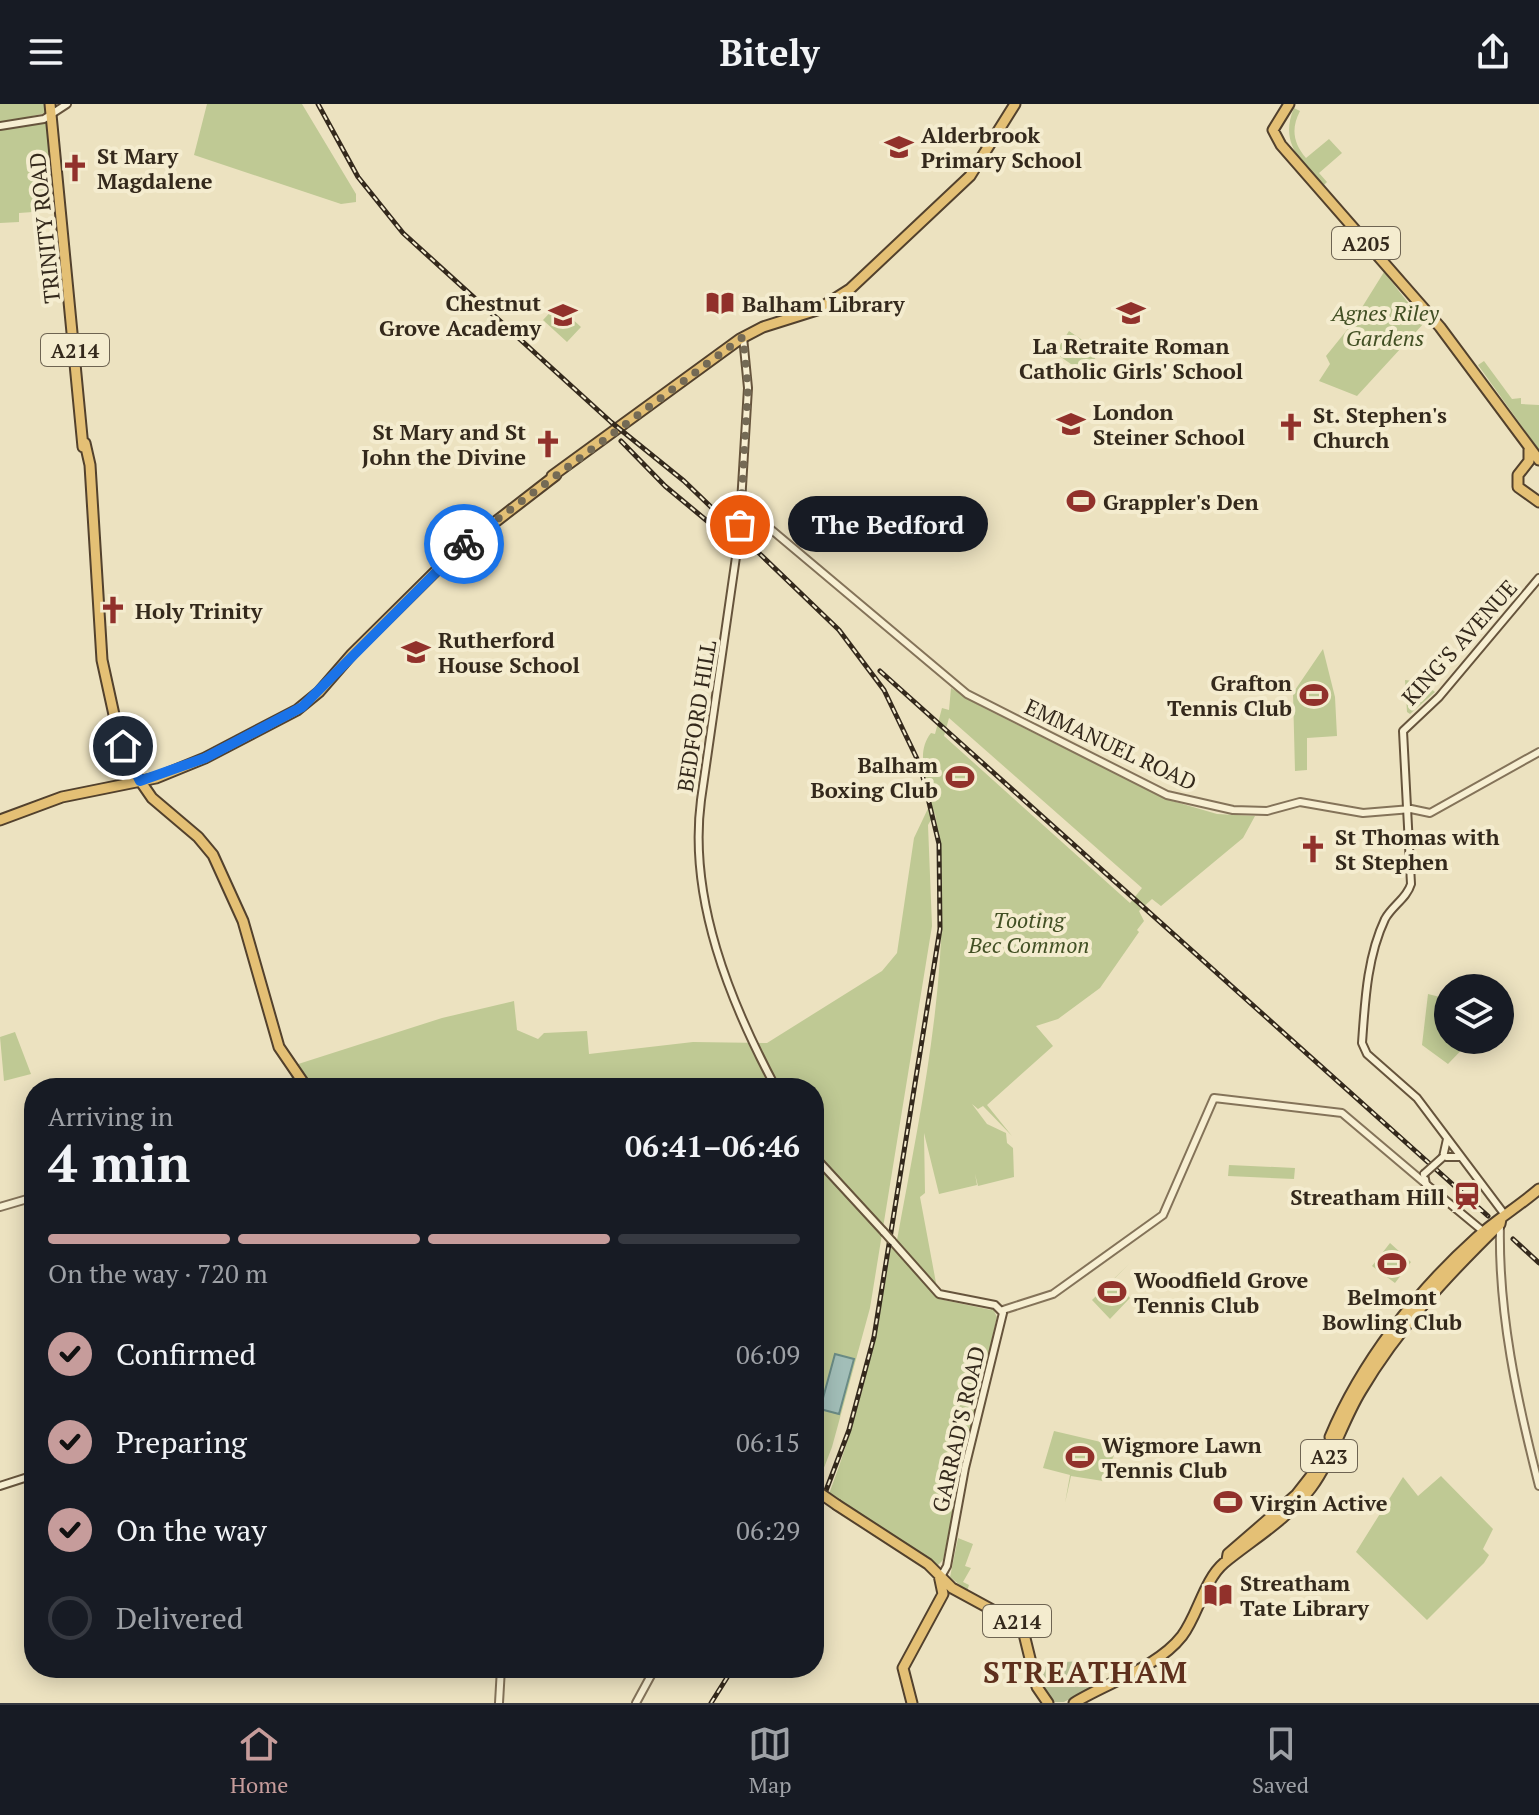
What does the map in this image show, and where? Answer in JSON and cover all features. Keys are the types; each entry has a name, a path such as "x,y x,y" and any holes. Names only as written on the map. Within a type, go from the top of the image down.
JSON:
{"highway":[{"path":"0,820 62,797 140,781 205,758 297,710 450,557 556,475 743,337 833,302 956,191 976,169 1015,104"},
{"name":"A205","path":"1286,108 1273,130 1284,147 1441,328 1539,463 1524,467"},
{"name":"A205","path":"1284,147 1286,108"},
{"name":"TRINITY ROAD","path":"51,109 89,477 103,672 115,724 140,781"},
{"name":"TRINITY ROAD","path":"85,443 90,463 89,477"},
{"path":"1528,447 1531,455 1516,479 1518,487 1539,502"},
{"path":"89,477 102,471"},
{"name":"A214","path":"140,781 156,803 191,831 213,855 243,921 279,1047 300,1078"},
{"name":"A23","path":"1227,1560 1228,1554 1296,1495 1313,1475 1342,1410 1374,1358 1429,1285 1539,1189"},
{"name":"A23","path":"1074,1703 1086,1699 1171,1648 1195,1617 1209,1585 1227,1560 1246,1548 1310,1489 1348,1413 1387,1350 1441,1283 1486,1234"},
{"name":"A214","path":"824,1496 920,1560 942,1581 1022,1626 1037,1687 1048,1703"},
{"path":"912,1703 904,1666 942,1581"}],"main road":[{"path":"0,126 67,104"},
{"name":"BEDFORD HILL","path":"743,337 749,371 741,515 730,618 700,807 699,850 724,974 771,1078"},
{"name":"EMMANUEL ROAD","path":"741,515 761,521 950,682 974,698 1187,802 1250,811 1271,810 1297,802 1363,813 1438,810 1539,752"},
{"name":"KING'S AVENUE","path":"1406,809 1404,729 1434,702 1539,578"},
{"path":"1406,809 1410,887 1388,915 1372,952 1362,1043 1367,1054 1417,1098 1502,1219 1499,1253 1511,1359 1539,1486"},
{"path":"824,1167 939,1294 995,1305 1003,1310 1053,1294 1163,1215 1214,1098 1342,1113 1486,1234 1499,1253"},
{"path":"1414,1174 1424,1174 1443,1157 1447,1139"},
{"path":"1443,1157 1459,1157"},
{"path":"1424,1174 1426,1184"},
{"path":"0,1207 24,1200"},
{"name":"GARRAD'S ROAD","path":"942,1581 1003,1310"},
{"path":"0,1486 24,1478"},
{"path":"499,1703 500,1678"},
{"path":"636,1703 650,1678"}],"green space":[{"path":"0,104 45,104 46,113 0,123"},
{"path":"207,104 302,104 356,194 356,202 341,204 194,155"},
{"path":"1294,108 1300,111 1295,123 1296,141 1306,158 1329,139 1342,153 1319,173 1327,182 1323,186 1300,160 1291,141 1290,120"},
{"path":"47,122 55,197 33,212 19,213 19,222 0,223 0,130"},
{"name":"Agnes Riley Gardens","path":"1384,272 1424,323 1357,396 1319,381 1330,364 1326,356 1351,325"},
{"path":"557,305 581,327 567,342 543,320"},
{"path":"1069,331 1100,352 1084,373 1055,353"},
{"path":"1484,361 1512,399 1521,398 1521,404 1539,405 1539,450 1478,365"},
{"name":"Grafton Tennis Club","path":"1323,649 1335,697 1337,736 1307,738 1307,770 1295,771 1293,693"},
{"path":"1405,680 1423,682 1435,692 1410,714 1407,712"},
{"name":"Tooting Bec Common","path":"951,688 980,706 1169,800 1217,814 1255,816 1243,838 1161,906 1152,899 1139,911 1144,921 1137,930 1139,932 1100,988 1058,1019 1036,1026 1053,1046 987,1105 1012,1136 983,1106 978,1109 972,1104 987,1124 1006,1133 1007,1143 1013,1148 1014,1177 978,1186 975,1174 977,1185 939,1194 924,1133 925,1193 920,1197 939,1299 991,1310 989,1307 1001,1314 999,1327 998,1313 994,1311 997,1317 980,1391 988,1366 972,1421 943,1560 937,1566 829,1494 867,1372 891,1246 897,1240 925,1082 939,972 942,917 941,864 935,813 928,825 932,926 870,1308 824,1468 824,1078 290,1078 299,1074 292,1066 442,1018 514,1001 517,1030 538,1039 544,1033 587,1031 589,1054 693,1042 767,1043 882,971 897,953 914,838 932,800 924,766 924,749 931,733 935,734 942,708 949,710","holes":["949,718 1142,888 1130,903 944,736"]},
{"path":"1428,994 1434,996 1434,1054 1422,1045"},
{"path":"15,1032 31,1074 4,1081 0,1037"},
{"path":"1434,1054 1458,1054 1448,1064"},
{"path":"1229,1165 1295,1168 1294,1179 1228,1176"},
{"name":"Belmont Bowling Club","path":"1390,1243 1411,1262 1395,1283 1372,1266"},
{"name":"Woodfield Grove Tennis Club","path":"1129,1264 1114,1279 1130,1298 1110,1319 1092,1300"},
{"name":"Wigmore Lawn Tennis Club","path":"1054,1431 1118,1446 1103,1481 1071,1476 1065,1503 1070,1475 1043,1468"},
{"path":"1441,1476 1493,1529 1483,1549 1489,1555 1484,1563 1427,1620 1356,1552 1403,1477 1418,1496"},
{"path":"958,1538 973,1544 965,1566 971,1568 963,1582 969,1585 967,1591 950,1577"},
{"path":"1079,1661 1090,1689 1064,1702 1054,1702 1044,1688 1039,1664"}],"water":[{"path":"835,1354 854,1359 839,1414 824,1410 824,1394"}],"railway":[{"path":"318,104 358,177 403,233 611,422 684,481 839,630 884,690 920,765 939,844 940,929 874,1337 849,1430 824,1496"},
{"path":"621,441 665,486 724,535"},
{"path":"880,671 1488,1216"},
{"path":"1513,1239 1539,1263"},
{"path":"711,1703 727,1678"}],"way so far":[{"path":"464,544 743,337 749,371 740,525"}],"place":[{"name":"Alderbrook Primary School","path":"899,147"},
{"name":"St Mary Magdalene","path":"75,168"},
{"name":"Balham Library","path":"720,303"},
{"name":"La Retraite Roman Catholic Girls' School","path":"1131,313"},
{"name":"Chestnut Grove Academy","path":"563,315"},
{"name":"London Steiner School","path":"1071,424"},
{"name":"St. Stephen's Church","path":"1291,427"},
{"name":"St Mary and St John the Divine","path":"548,444"},
{"name":"Grappler's Den","path":"1081,501"},
{"name":"The Bedford","path":"740,525"},
{"name":"Holy Trinity","path":"113,610"},
{"name":"Rutherford House School","path":"416,652"},
{"name":"Grafton Tennis Club","path":"1314,695"},
{"name":"Balham Boxing Club","path":"960,777"},
{"name":"St Thomas with St Stephen","path":"1313,849"},
{"name":"Streatham Hill","path":"1467,1196"},
{"name":"Belmont Bowling Club","path":"1392,1264"},
{"name":"Woodfield Grove Tennis Club","path":"1112,1292"},
{"name":"Wigmore Lawn Tennis Club","path":"1080,1457"},
{"name":"Virgin Active","path":"1228,1502"},
{"name":"Streatham Tate Library","path":"1218,1595"}],"district":[{"name":"STREATHAM","path":"1086,1672"}],"route":[{"path":"123,746 140,781 152,779 205,758 297,710 319,692 363,642 464,544"}]}
